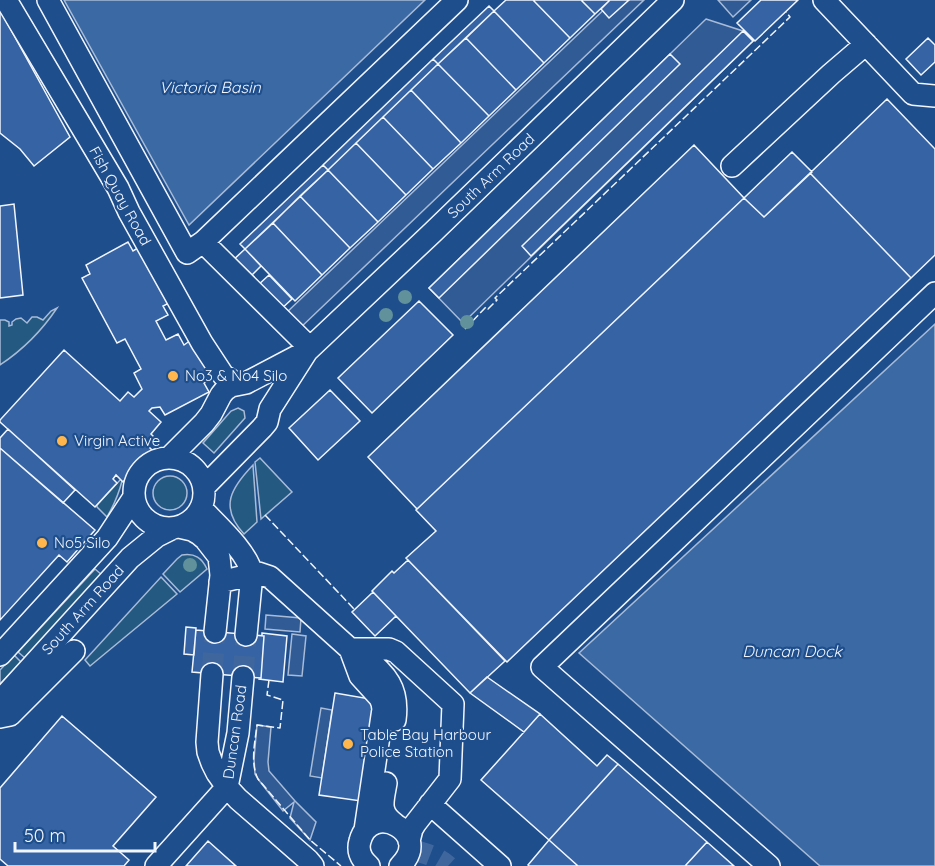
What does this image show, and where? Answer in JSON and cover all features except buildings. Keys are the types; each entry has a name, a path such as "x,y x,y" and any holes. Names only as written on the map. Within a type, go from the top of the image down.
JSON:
{"street":[{"name":"Fish Quay Road","path":"6,0 118,188 202,343 223,375 234,382 255,384 264,391 269,400 270,409"},
{"path":"48,0 187,253 203,242 457,0"},
{"name":"South Arm Road","path":"204,487 267,422 270,409 308,350 674,0"},
{"path":"834,3 866,44 913,94 935,96"},
{"path":"732,166 866,44"},
{"path":"203,242 308,350"},
{"path":"769,866 542,667 935,293"},
{"name":"South Arm Road","path":"170,457 204,423 225,390 308,350"},
{"path":"176,528 188,523 201,508 204,501 204,487 202,479 186,461 170,457 160,458 150,462 137,477 134,487 137,508 144,518 162,528 192,530 216,552 221,562 215,632"},
{"name":"South Arm Road","path":"0,655 107,538 134,497"},
{"path":"201,508 245,557 250,566 252,574 246,635"},
{"name":"South Arm Road","path":"0,701 130,558 157,536 176,528"},
{"path":"220,582 252,574 270,576 387,677 394,691 396,714 383,803 385,815 406,834 407,858"},
{"path":"353,649 389,649 396,652 453,704 450,779 412,829 407,858"},
{"path":"353,649 360,676 380,698 383,709 365,830 359,846 360,855 369,866"},
{"path":"0,717 10,715 74,651"},
{"name":"Duncan Road","path":"212,674 207,730 208,752 217,773 238,799 309,860 313,866"},
{"name":"Duncan Road","path":"227,787 238,733 243,677"},
{"path":"156,866 227,787"},
{"path":"430,804 500,866"},
{"path":"365,830 379,822 395,824"}],"shaded area":[{"path":"614,0 644,0 298,330 284,315"},
{"path":"718,0 751,0 733,17"},
{"path":"706,19 743,31 753,41 463,323 429,288"},
{"path":"57,308 32,340 0,365 0,320 9,322 9,326 16,319 21,318 27,323 32,317 43,320"},
{"path":"238,408 244,411 245,418 214,453 203,443 231,411"},
{"path":"260,458 292,492 261,519 255,462"},
{"path":"253,465 257,522 244,534 232,515 231,498 239,482"},
{"path":"170,476 182,481 187,493 182,505 170,510 158,505 153,493 158,481"},
{"path":"121,479 118,494 107,517 97,505"},
{"path":"182,555 198,557 207,569 180,592 163,574"},
{"path":"95,569 102,575 25,658 18,652"},
{"path":"161,577 177,594 90,666 85,660"},
{"path":"266,615 301,618 300,632 265,629"},
{"path":"292,634 306,636 302,676 288,675"},
{"path":"14,655 21,662 0,684 0,670"},
{"path":"321,708 332,710 322,778 310,776"},
{"path":"257,725 271,727 269,771 316,822 310,840 290,818 294,802 283,811 255,774"}],"water":[{"name":"Victoria Basin","path":"64,0 425,0 189,225"},
{"name":"Duncan Dock","path":"935,324 935,866 820,866 579,653"}],"tunnel":[{"path":"212,674 215,632"},
{"path":"243,677 246,635"},
{"path":"410,849 435,857 448,866"}],"fence":[{"path":"465,329 790,17 786,12"},
{"path":"265,515 355,610"},
{"path":"269,680 267,695 283,700 280,728 257,725 254,766 258,779 310,840 341,866"}],"place":[{"name":"No3 & No4 Silo","path":"173,376"},
{"name":"Virgin Active","path":"62,441"},
{"name":"No5 Silo","path":"42,543"},
{"name":"Table Bay Harbour Police Station","path":"348,744"}]}
